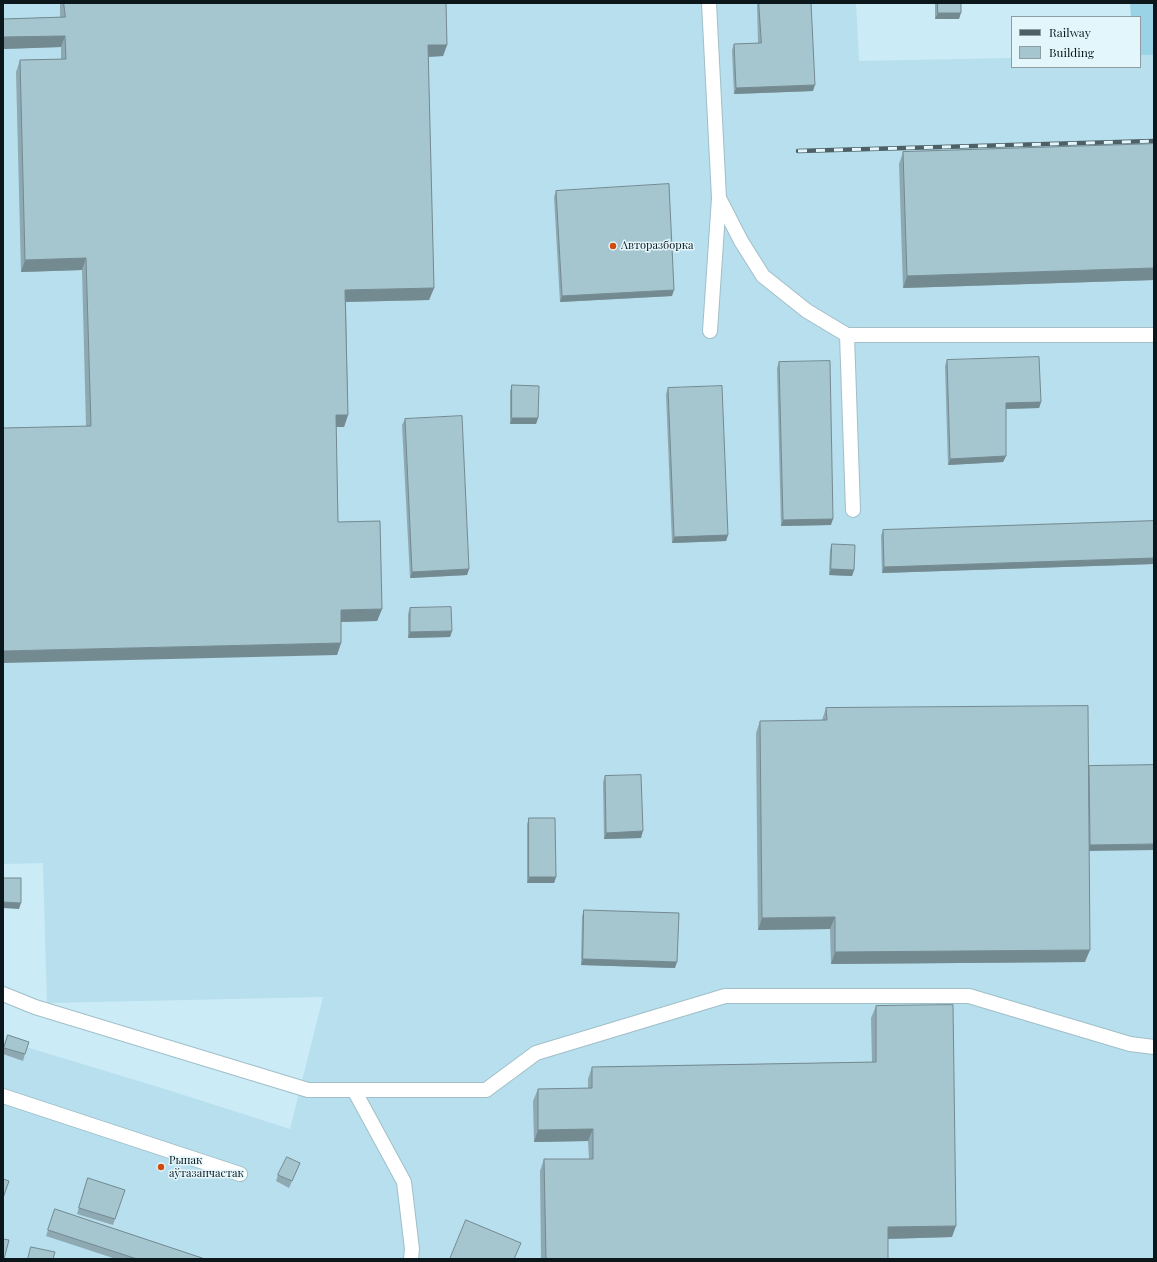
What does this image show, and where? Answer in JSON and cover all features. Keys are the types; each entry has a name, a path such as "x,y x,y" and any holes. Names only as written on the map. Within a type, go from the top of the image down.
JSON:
{"lane":[{"path":"709,3 719,198 710,331"},
{"path":"719,198 741,241 763,276 807,311 847,335 1154,335"},
{"path":"847,335 853,510"},
{"path":"3,994 35,1007 308,1090 486,1090 536,1053 724,996 969,996 1130,1044 1154,1047"},
{"path":"354,1090 404,1182 412,1249 411,1259"},
{"path":"3,1096 240,1174"}],"shaded area":[{"path":"3,3 856,3 859,61 1011,58 1011,68 1141,68 1141,55 1154,55 1154,1259 3,1259 3,1040 290,1129 323,997 47,1003 43,863 3,864"},
{"path":"1130,3 1154,3 1154,55 1141,55 1141,16 1131,16"}],"building":[{"path":"64,3 446,3 447,45 428,45 434,288 345,290 348,415 336,415 338,522 380,521 382,609 341,610 341,643 3,651 3,428 91,426 86,258 25,260 20,60 66,59 65,36 3,37 3,19 65,17"},
{"path":"759,3 811,3 815,85 736,88 734,44 761,43"},
{"path":"938,3 961,3 961,13 938,13"},
{"path":"1154,144 1154,268 907,276 903,152"},
{"name":"Авторазборка","path":"669,184 674,290 562,296 556,191"},
{"path":"1039,357 1041,402 1006,403 1006,456 950,459 947,360"},
{"path":"830,361 833,519 783,520 779,362"},
{"path":"512,385 539,386 538,418 512,418"},
{"path":"722,386 728,535 674,537 668,388"},
{"path":"462,416 469,569 412,572 405,419"},
{"path":"1154,521 1154,558 884,567 883,530"},
{"path":"832,544 855,545 854,570 831,569"},
{"path":"451,607 452,631 410,632 410,608"},
{"path":"1088,706 1090,950 835,952 835,917 762,918 760,721 827,720 826,708"},
{"path":"1154,765 1154,844 1090,845 1089,766"},
{"path":"641,775 643,831 606,833 605,776"},
{"path":"529,818 555,818 556,877 529,877"},
{"path":"3,878 21,878 21,903 3,902"},
{"path":"584,910 679,913 677,962 583,959"},
{"path":"953,1005 956,1226 888,1227 888,1259 546,1259 544,1159 593,1159 593,1129 538,1130 538,1089 592,1088 592,1067 876,1062 876,1006"},
{"path":"8,1035 29,1042 25,1054 4,1048"},
{"path":"287,1157 300,1163 292,1181 278,1175"},
{"path":"88,1178 125,1190 115,1219 79,1208"},
{"path":"3,1179 9,1181 3,1198"},
{"path":"55,1209 205,1259 137,1259 48,1230"},
{"path":"466,1220 521,1243 514,1259 450,1259"},
{"path":"3,1239 9,1240 4,1259 3,1259"},
{"path":"31,1247 55,1252 53,1259 28,1259"}],"railway":[{"path":"798,151 1154,141"}],"place":[{"name":"Авторазборка","path":"613,246"},
{"name":"Рынак аўтазапчастак","path":"161,1167"}]}
